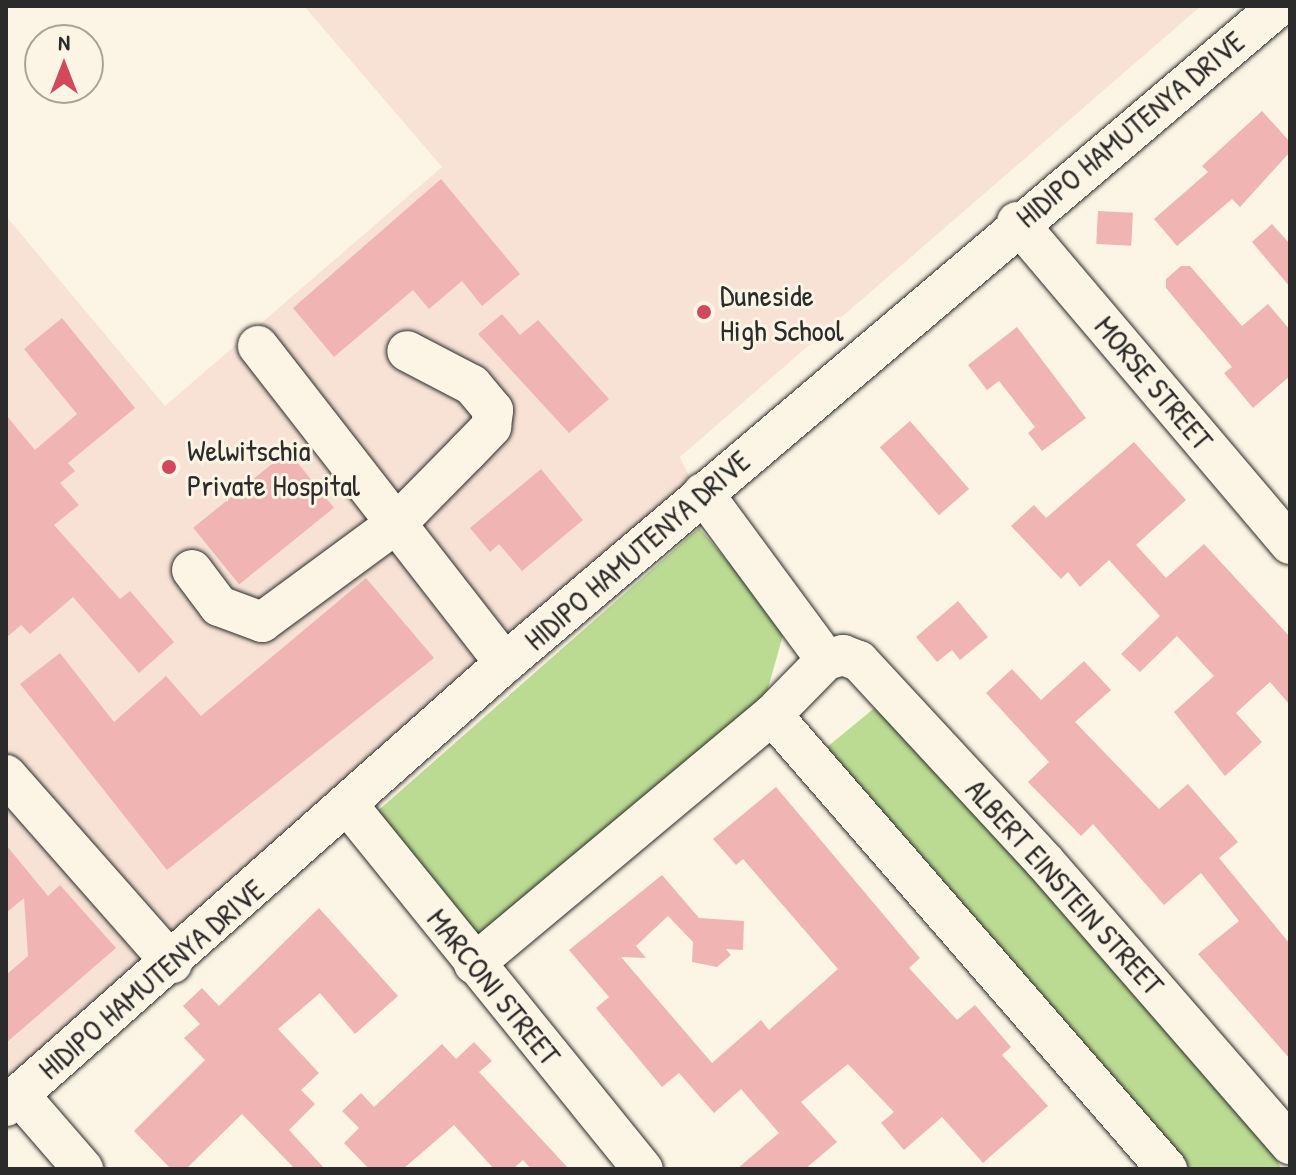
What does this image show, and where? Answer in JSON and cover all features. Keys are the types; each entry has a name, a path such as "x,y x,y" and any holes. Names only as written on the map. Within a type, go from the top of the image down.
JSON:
{"street":[{"name":"HIDIPO HAMUTENYA DRIVE","path":"12,1101 172,963 505,663 1017,222 1279,6"},
{"name":"MORSE STREET","path":"1017,222 1290,544"},
{"path":"258,346 505,663"},
{"path":"192,570 219,606 262,622 397,523 491,427 493,410 472,385 407,351"},
{"path":"474,964 772,715 826,660 703,493"},
{"name":"ALBERT EINSTEIN STREET","path":"826,660 843,655 859,661 1045,862 1290,1144"},
{"path":"772,715 1167,1169"},
{"path":"6,775 172,963"},
{"name":"MARCONI STREET","path":"347,804 643,1169"},
{"path":"12,1101 83,1169"}],"shaded area":[{"path":"304,6 1201,6 680,457 703,506 6,1099 6,216 165,406 442,167"}],"green space":[{"path":"699,528 785,628 765,699 475,940 372,816"},
{"path":"883,701 1269,1138 1281,1169 1190,1169 821,752"}],"building":[{"path":"1262,111 1290,142 1290,152 1240,207 1232,199 1177,246 1154,219 1208,172 1202,166"},
{"path":"441,179 520,274 482,306 462,281 429,309 413,290 334,357 293,308"},
{"path":"1098,211 1133,213 1131,246 1096,244"},
{"path":"1272,224 1290,244 1290,287 1252,242"},
{"path":"1181,266 1190,266 1242,326 1268,304 1290,330 1290,376 1253,408 1224,373 1232,367 1166,288 1166,279"},
{"path":"502,314 520,335 538,320 609,399 569,433 478,334"},
{"path":"62,318 135,408 68,463 75,471 60,483 79,505 54,525 120,599 130,591 174,642 139,673 73,597 30,634 21,625 6,638 6,415 35,450 77,414 24,349"},
{"path":"1017,327 1086,418 1042,451 1028,433 1035,427 999,381 987,390 968,365"},
{"path":"910,421 969,489 939,515 880,447"},
{"path":"1134,442 1186,500 1136,545 1166,578 1204,544 1290,637 1290,705 1270,682 1236,713 1262,742 1225,776 1174,712 1214,676 1177,636 1140,672 1121,654 1160,616 1109,560 1080,587 1068,572 1061,579 1011,526 1034,505 1046,518"},
{"path":"288,451 334,508 239,585 193,528"},
{"path":"541,469 583,520 522,571 499,544 490,552 470,528"},
{"path":"366,578 434,658 167,870 20,684 60,653 114,722 166,676 201,716"},
{"path":"958,601 988,637 960,660 952,650 937,662 916,637"},
{"path":"1084,661 1111,690 1075,722 1159,809 1188,784 1238,842 1219,858 1290,944 1290,1059 1198,954 1239,921 1201,873 1164,905 1093,824 1081,836 1028,782 1049,762 986,693 1012,669 1041,700"},
{"path":"776,787 920,958 909,968 957,1020 975,1005 1011,1047 1002,1055 1048,1106 983,1163 942,1117 904,1150 881,1123 894,1112 848,1064 801,1102 837,1142 805,1169 737,1169 779,1133 741,1089 714,1113 679,1073 662,1087 596,1008 609,997 569,950 662,875 699,918 744,921 743,950 726,949 731,955 717,967 692,962 693,942 668,916 636,946 646,958 621,957 712,1063 761,1020 769,1030 838,969 743,859 736,865 713,839"},
{"path":"6,845 48,896 60,885 116,948 6,1043 6,975 28,956 24,898 6,913"},
{"path":"319,908 398,996 355,1034 320,993 278,1029 319,1073 301,1090 315,1104 289,1130 325,1169 295,1169 242,1114 186,1169 171,1169 134,1131 205,1060 184,1038 200,1024 183,1006 202,988 219,1006"},
{"path":"474,1042 492,1061 479,1072 569,1169 531,1169 523,1160 513,1169 494,1169 454,1125 403,1169 369,1169 344,1143 359,1128 342,1111 361,1093 374,1107 442,1044 456,1059"}],"place":[{"name":"Duneside High School","path":"704,312"},
{"name":"Welwitschia Private Hospital","path":"169,467"}]}
